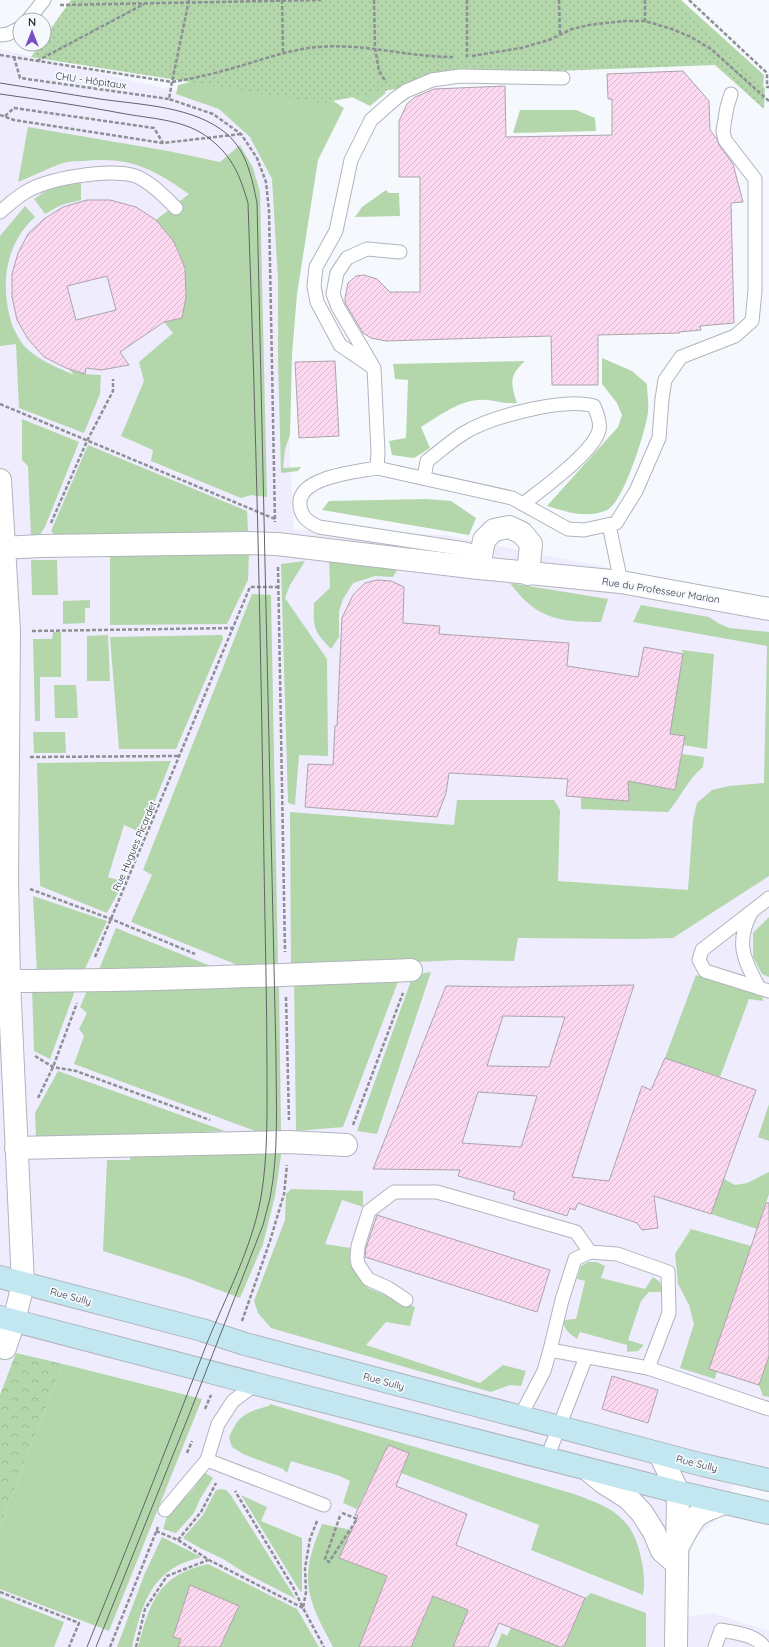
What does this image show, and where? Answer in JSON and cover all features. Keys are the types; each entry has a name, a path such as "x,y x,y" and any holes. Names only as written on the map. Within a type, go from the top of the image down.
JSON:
{"main road":[{"name":"Rue Sully","path":"0,1277 202,1330 235,1342 660,1454 769,1480"},
{"path":"7,1319 678,1492 769,1513"}],"street":[{"path":"0,480 2,548 10,631 7,881 9,981 23,1284 7,1319 5,1348"},
{"path":"480,560 484,540 494,530 508,527 522,533 531,544 528,574"},
{"name":"Rue du Professeur Marion","path":"2,548 41,546 249,543 480,560 528,574 621,582 769,609"},
{"path":"9,981 85,981 249,977 411,970"},
{"path":"16,1148 289,1142 346,1144"},
{"path":"660,1454 678,1492 676,1647"},
{"path":"587,1468 604,1483 628,1498 642,1513 654,1532 662,1551 677,1556"},
{"path":"677,1556 692,1518 704,1510 725,1503"}],"lane":[{"path":"35,12 42,3"},
{"path":"0,35 12,32"},
{"path":"374,368 340,345 317,302 314,286 316,268 336,231 351,160 371,120 406,91 432,80 460,76 563,78"},
{"path":"480,560 465,548 319,526 310,523 303,516 300,509 299,500 302,492 309,486 331,478 376,468 512,498 568,529 584,530 616,523 636,491 659,438 665,380 681,357 735,336 752,321 755,291 755,179 725,140 723,132 727,107 731,94"},
{"path":"0,212 25,192 55,180 94,173 133,175 155,188 176,208"},
{"path":"376,468 378,452 374,368 338,307 333,294 337,273 347,258 367,249 400,252"},
{"path":"424,478 427,461 464,433 481,425 512,415 560,404 586,404 594,406 600,428 596,440 584,454 523,504"},
{"path":"609,525 621,582"},
{"path":"764,989 705,971 699,960 702,950 769,898"},
{"path":"753,910 742,933 743,950 747,966 764,989"},
{"path":"406,1300 388,1288 368,1279 358,1264 357,1258 358,1246 369,1211 394,1192 437,1192 576,1232 590,1252"},
{"path":"520,1417 544,1370 562,1300 575,1259 590,1252 617,1254 668,1272 669,1313 648,1368"},
{"path":"550,1350 648,1368 769,1409"},
{"path":"547,1458 586,1357"},
{"path":"165,1510 207,1460 218,1424 233,1401 256,1384"},
{"path":"207,1460 324,1505"},
{"path":"715,1647 721,1630 741,1633 761,1642 764,1647"}],"path":[{"path":"282,0 283,53"},
{"path":"42,3 145,4 189,1 321,0"},
{"path":"374,0 375,48 379,71 396,98"},
{"path":"467,0 467,57"},
{"path":"560,0 560,34"},
{"path":"645,0 645,21"},
{"path":"689,0 767,73 767,87 769,87"},
{"path":"169,99 189,1"},
{"path":"37,62 145,4"},
{"path":"0,55 172,82 225,71 283,53 317,47 351,46 435,57 467,57 521,48 549,40 572,29 594,24 623,21 645,21 672,29 691,37 711,49 769,101"},
{"name":"CHU - Hôpitaux","path":"14,57 20,78 169,99 213,114 241,134"},
{"path":"5,116 14,108 154,128 163,143"},
{"path":"0,114 14,120 163,143 241,134 257,158 266,182 269,211 275,519 279,586 289,1142 284,1194 270,1241 235,1342"},
{"path":"41,546 88,441 113,391 113,379"},
{"path":"0,404 275,519"},
{"name":"Rue Hugues Picardet","path":"35,1105 53,1067 85,981 250,587 279,586"},
{"path":"10,631 234,628"},
{"path":"9,757 180,756"},
{"path":"7,881 111,919 198,956"},
{"path":"346,1144 411,970"},
{"path":"12,1043 53,1067 76,1071 214,1122"},
{"path":"207,1402 221,1375"},
{"path":"178,1540 201,1512 217,1483 222,1484"},
{"path":"233,1488 293,1587 324,1647"},
{"path":"303,1608 306,1592 306,1568 310,1539 324,1505"},
{"path":"341,1513 357,1519 329,1562 325,1559 341,1513"},
{"path":"156,1531 178,1540 209,1560 303,1608"},
{"path":"136,1647 145,1610 167,1576 209,1560"},
{"path":"0,1592 79,1623 69,1647"}],"shaded area":[{"path":"0,49 229,104 274,156 294,530 445,535 769,600 769,1467 736,1459 729,1508 691,1542 687,1617 713,1613 769,1631 769,1647 0,1647"}],"green space":[{"path":"71,0 674,0 765,88 764,109 715,65 474,74 322,103 31,57 34,52 52,52 52,27"},
{"path":"648,0 681,0 764,75 763,91"},
{"path":"233,71 379,80 386,93 370,106 340,91 333,101 344,108 318,160 297,294 292,355 290,435 285,449 283,468 301,467 298,471 281,473 278,359 278,280 272,179 250,137 219,109 176,94 178,85"},
{"path":"520,110 576,110 595,118 596,131 513,133"},
{"path":"28,127 168,151 220,162 240,145 253,168 260,192 267,497 251,495 241,498 151,461 153,450 121,436 144,381 139,362 173,333 164,322 182,317 185,298 185,279 182,260 174,242 156,220 189,194 152,171 140,166 100,160 66,162 18,182"},
{"path":"81,178 81,200 61,205 45,214 34,199 44,192"},
{"path":"386,190 389,193 399,193 400,216 355,217 362,207"},
{"path":"25,206 35,217 17,240 11,253 7,267 6,282 8,311 12,325 24,346 29,351 48,363 74,375 69,369 85,374 101,375 100,394 84,433 19,408 16,344 0,346 0,236"},
{"path":"602,358 632,371 647,384 648,412 633,466 620,495 613,505 607,510 600,513 577,514 547,506 618,427 622,415 617,403 602,384"},
{"path":"525,361 516,371 512,380 513,391 517,403 477,400 460,404 421,427 430,448 414,458 392,455 389,441 406,438 408,380 395,379 393,364"},
{"path":"22,419 79,442 45,527 39,536 31,536 28,466 22,460"},
{"path":"88,445 247,511 248,531 57,537 51,531"},
{"path":"426,499 451,501 476,518 469,535 322,510 329,501"},
{"path":"249,551 248,580 227,624 110,625 110,554"},
{"path":"329,557 400,564 393,577 375,576 353,583 343,599 339,611 339,637 331,649 321,638 314,624 314,603 330,588"},
{"path":"31,560 57,560 58,595 32,595"},
{"path":"305,561 290,585 285,598 327,659 328,756 299,755 295,805 288,803 281,564"},
{"path":"510,583 608,599 601,622 573,621 550,616 539,611 529,604"},
{"path":"252,594 271,595 278,966 245,968 131,922 152,875 143,870"},
{"path":"90,600 90,608 85,608 85,623 63,624 63,601"},
{"path":"641,605 709,617 729,628 769,632 769,876 673,938 518,938 514,961 458,960 291,968 290,812 454,825 457,800 554,800 560,810 558,881 688,890 693,820 697,803 712,790 729,786 764,783 767,646 633,622"},
{"path":"53,632 61,632 61,677 40,677 40,721 35,721 33,639 52,639"},
{"path":"108,635 110,681 87,681 87,636"},
{"path":"222,635 223,639 176,749 119,749 110,637"},
{"path":"682,650 714,654 707,749 683,745 685,736 670,734 683,654"},
{"path":"54,685 76,685 78,718 55,718"},
{"path":"33,732 65,732 66,753 34,753"},
{"path":"682,754 704,757 703,767 693,777 668,812 581,809 581,797 629,801 628,781 675,790"},
{"path":"171,761 142,833 124,825 108,877 124,882 107,913 40,886 37,763"},
{"path":"33,896 107,921 83,973 37,974"},
{"path":"769,917 769,977 762,974 753,957 753,933"},
{"path":"116,928 223,971 98,972"},
{"path":"402,971 343,1127 296,1131 294,979"},
{"path":"431,972 377,1134 357,1131 413,975"},
{"path":"696,975 762,994 763,1001 749,999 720,1077 665,1058"},
{"path":"279,982 281,1133 258,1132 74,1064 84,1036 79,1029 87,1013 80,1007 89,986"},
{"path":"77,985 50,1059 34,1051 32,987"},
{"path":"58,1071 225,1131 36,1139 35,1113"},
{"path":"769,1104 769,1141 758,1137"},
{"path":"282,1149 275,1196 263,1244 240,1298 187,1278 103,1251 107,1160 130,1160 131,1153"},
{"path":"769,1172 769,1194 757,1229 711,1214 724,1179 735,1185 747,1183"},
{"path":"291,1189 363,1191 363,1207 342,1200 325,1244 350,1248 350,1263 368,1288 415,1307 410,1326 386,1322 366,1345 480,1383 503,1365 526,1371 521,1386 510,1385 491,1392 271,1328 258,1313 254,1301 285,1220 286,1194"},
{"path":"691,1229 751,1246 710,1368 717,1371 715,1379 680,1368 694,1324 689,1305 678,1284 675,1254"},
{"path":"588,1262 597,1262 605,1266 601,1278 645,1289 653,1277 660,1282 663,1292 649,1292 641,1301 628,1340 644,1345 638,1351 627,1352 627,1345 580,1332 577,1339 566,1329 563,1320 576,1319 585,1281 577,1279 581,1266"},
{"path":"16,1353 63,1364 0,1526 0,1395"},
{"path":"769,1356 769,1397 763,1396 759,1385"},
{"path":"63,1364 202,1399 109,1631 0,1589 0,1526"},
{"path":"270,1404 574,1494 609,1509 626,1523 637,1544 643,1568 643,1595 531,1550 539,1525 401,1473 388,1445 357,1509 343,1503 350,1481 340,1476 291,1461 287,1473 283,1469 243,1454 232,1447 229,1438 232,1430 240,1419 254,1410 269,1406"},
{"path":"204,1472 213,1478 200,1499 194,1513 176,1533 163,1529 167,1516 194,1488"},
{"path":"216,1490 226,1490 230,1494 296,1599 245,1573 223,1559 183,1538 203,1515"},
{"path":"241,1495 267,1507 261,1521 302,1538 302,1592 300,1591"},
{"path":"322,1524 352,1530 339,1558 387,1576 359,1647 333,1647 313,1606 309,1590 308,1574 314,1544"},
{"path":"162,1537 201,1557 179,1565 163,1576 155,1585 144,1604 132,1647 117,1647 145,1573"},
{"path":"208,1564 297,1609 319,1647 220,1647 190,1585 173,1637 181,1639 178,1647 138,1647 152,1604 167,1583 178,1575"},
{"path":"591,1593 646,1613 646,1647 564,1647 585,1598"},
{"path":"433,1596 482,1616 461,1627 453,1647 411,1647"},
{"path":"0,1597 64,1622 54,1647 0,1647"},
{"path":"511,1628 560,1647 496,1647 502,1633 507,1636"}],"building":[{"path":"683,71 709,101 710,130 733,164 743,202 731,203 734,323 700,326 701,330 679,332 680,333 598,335 598,385 552,385 551,336 386,341 371,338 363,333 345,303 348,283 356,276 364,275 377,279 390,292 420,292 420,177 399,177 399,121 407,104 415,97 434,89 505,86 506,137 612,135 612,99 608,99 607,74"},
{"path":"87,200 110,200 136,207 156,220 174,242 185,268 186,297 182,318 164,322 120,352 129,365 101,370 86,368 85,374 66,368 44,357 28,339 17,320 12,297 12,274 18,253 28,234 44,219 63,207","holes":["107,276 116,310 76,320 67,286"]},
{"path":"335,361 339,436 299,438 295,362"},
{"path":"377,580 391,581 404,587 403,623 440,626 439,634 569,643 567,666 638,677 644,647 683,654 670,734 685,736 675,790 628,781 629,801 566,796 568,779 449,773 446,793 437,817 305,807 308,764 333,765 335,726 337,726 342,618 353,595 365,583"},
{"path":"634,985 572,1177 609,1181 642,1086 651,1090 665,1058 756,1090 711,1214 654,1196 658,1228 642,1230 637,1223 578,1203 575,1210 570,1208 567,1216 513,1199 515,1192 458,1176 460,1170 373,1169 446,986 512,987","holes":["503,1016 565,1017 549,1067 487,1066","478,1092 537,1096 521,1147 462,1143"]},
{"path":"766,1203 769,1203 769,1356 759,1385 709,1369"},
{"path":"377,1215 550,1270 537,1312 365,1257 366,1248"},
{"path":"612,1376 658,1390 648,1423 602,1409"},
{"path":"388,1445 409,1453 396,1486 467,1514 456,1545 585,1598 564,1647 560,1647 499,1623 488,1647 453,1647 468,1610 433,1596 411,1647 359,1647 387,1576 339,1558 358,1516 355,1515"},
{"path":"190,1585 239,1606 220,1647 178,1647 181,1639 173,1637"}],"tram line":[{"path":"0,83 166,108 183,112 214,125 234,141 244,157 251,175 257,203 276,1056 276,1145 273,1181 263,1225 96,1647"},
{"path":"0,94 159,119 191,128 210,139 225,153 239,176 248,203 258,533 267,1045 267,1119 263,1182 257,1216 238,1272 207,1343 87,1647"}]}
